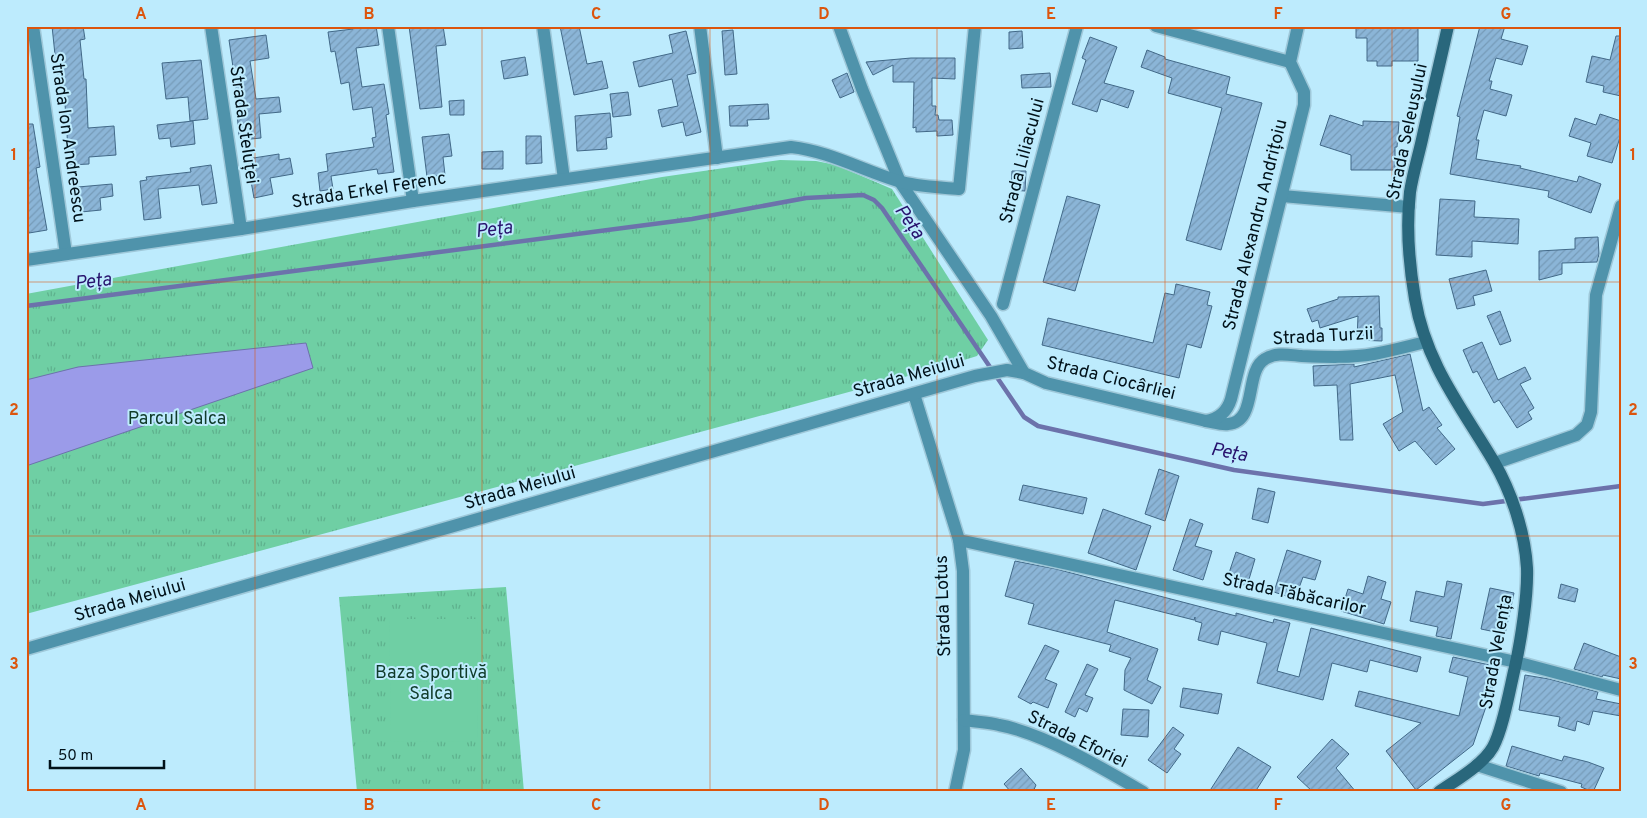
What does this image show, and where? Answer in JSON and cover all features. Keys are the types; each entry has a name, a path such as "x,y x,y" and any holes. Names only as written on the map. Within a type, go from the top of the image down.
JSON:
{"main road":[{"name":"Strada Seleușului","path":"1448,26 1410,191 1408,237 1411,270 1416,302 1426,342 1450,393 1495,463 1509,493"},
{"name":"Strada Velența","path":"1439,792 1476,765 1493,748 1516,662 1525,602 1527,570 1525,546 1509,493"}],"street":[{"name":"Strada Ion Andreescu","path":"33,26 66,254"},
{"name":"Strada Steluței","path":"211,26 240,229"},
{"path":"388,26 413,201"},
{"path":"543,26 564,179"},
{"path":"700,26 717,158"},
{"name":"Strada Ciocârliei","path":"839,26 862,89 900,182 991,316 1024,373 1046,383 1206,421"},
{"name":"Strada Erkel Ferenc","path":"26,260 240,229 413,201 791,147 806,148 900,182 959,189 975,26"},
{"name":"Strada Liliacului","path":"1003,304 1077,26"},
{"path":"1156,26 1290,62 1298,26"},
{"name":"Strada Alexandru Andrițoiu","path":"1206,421 1214,420 1222,415 1228,406 1304,105 1304,92 1290,62"},
{"path":"1282,196 1409,206"},
{"path":"1495,463 1576,434 1587,425 1591,412 1596,295 1621,206"},
{"name":"Strada Turzii","path":"1206,421 1228,424 1234,423 1239,419 1248,406 1258,364 1273,355 1338,357 1374,354 1426,342"},
{"name":"Strada Meiului","path":"26,649 975,376 1007,370 1024,373"},
{"name":"Strada Lotus","path":"914,394 959,540 963,571 964,750 956,792"},
{"name":"Strada Tăbăcarilor","path":"959,540 1516,662 1621,690"},
{"name":"Strada Eforiei","path":"964,720 999,725 1020,731 1072,753 1143,792"},
{"path":"1476,765 1561,792"}],"green space":[{"name":"Parcul Salca","path":"780,160 816,161 836,165 892,189 988,340 977,356 26,614 26,294 662,177"},
{"name":"Baza Sportivă Salca","path":"506,587 524,792 357,792 339,597"},
{"path":"389,619 477,619 478,741 391,742"}],"water":[{"path":"306,343 313,368 26,466 26,380 78,367"}],"building":[{"path":"52,26 83,26 85,39 80,40 84,79 86,79 88,128 114,126 116,155 89,157 89,164 69,165 63,73 57,74"},
{"path":"352,26 376,26 379,45 356,48 362,87 384,84 389,114 386,115 394,172 378,174 377,169 331,176 333,189 320,191 318,173 328,171 326,154 374,147 372,138 376,137 372,107 353,110 349,82 341,84 335,51 331,52 328,32 353,29"},
{"path":"409,26 443,26 446,45 436,46 442,107 420,109"},
{"path":"560,26 579,26 587,64 602,61 608,88 574,95"},
{"path":"1356,26 1418,26 1418,61 1392,61 1392,66 1377,66 1377,61 1367,61 1367,38 1356,38"},
{"path":"1480,26 1505,26 1501,39 1528,46 1522,65 1496,58 1489,81 1492,81 1490,89 1512,95 1506,116 1484,110 1476,140 1479,140 1476,159 1521,166 1520,168 1577,182 1579,176 1601,184 1591,213 1548,197 1549,191 1450,174 1460,117 1457,116"},
{"path":"733,30 737,74 725,75 722,31"},
{"path":"686,31 696,73 687,75 701,132 686,136 683,122 662,127 658,110 678,106 672,79 639,87 633,62 673,53 669,35"},
{"path":"1022,31 1023,48 1009,49 1009,32"},
{"path":"266,35 269,58 250,61 256,99 279,97 281,112 259,114 261,138 241,140 236,101 238,101 229,40"},
{"path":"1616,36 1621,36 1621,96 1603,92 1604,86 1586,82 1592,56 1610,60"},
{"path":"1090,37 1117,47 1104,83 1134,91 1128,108 1101,99 1097,112 1072,104 1086,60 1082,58"},
{"path":"1147,50 1165,57 1165,59 1230,77 1226,94 1262,103 1221,250 1186,240 1222,108 1168,93 1172,78 1141,67"},
{"path":"525,57 528,75 504,79 501,61"},
{"path":"911,58 955,58 955,79 932,78 932,106 936,106 935,115 938,115 939,120 952,120 953,135 937,136 937,131 916,132 916,127 913,128 914,82 893,82 893,65 873,75 866,62"},
{"path":"201,60 208,119 190,121 188,97 166,99 162,63"},
{"path":"847,73 854,92 840,98 832,80"},
{"path":"1050,73 1051,87 1022,88 1021,75"},
{"path":"628,92 631,115 613,117 610,94"},
{"path":"464,100 464,115 450,115 449,101"},
{"path":"768,104 769,119 747,120 748,126 730,126 729,106"},
{"path":"610,113 612,137 606,138 607,149 577,151 575,116"},
{"path":"1600,114 1621,121 1621,134 1612,163 1587,156 1591,143 1569,136 1575,118 1596,125"},
{"path":"1330,115 1363,126 1363,121 1399,122 1397,147 1395,147 1395,170 1351,170 1351,155 1320,145"},
{"path":"193,121 195,144 171,147 170,138 159,139 157,125"},
{"path":"26,124 33,124 40,167 36,168 47,230 29,233 26,217"},
{"path":"449,134 452,156 443,157 445,175 427,177 422,137"},
{"path":"526,136 541,136 542,163 526,164"},
{"path":"503,151 503,169 482,169 482,152"},
{"path":"279,154 279,160 290,158 293,174 270,178 273,194 254,198 247,159"},
{"path":"211,165 217,203 202,205 199,185 158,189 161,218 144,220 140,181 147,180 146,177 191,172 190,168"},
{"path":"1012,171 1026,171 1025,191 1011,190"},
{"path":"112,184 113,196 100,198 101,210 81,212 78,187"},
{"path":"1067,196 1100,205 1075,291 1043,282"},
{"path":"1440,199 1475,201 1474,217 1519,219 1518,244 1472,241 1472,257 1436,255"},
{"path":"1598,237 1599,254 1597,262 1562,263 1562,274 1539,280 1539,251 1575,249 1575,238"},
{"path":"1486,270 1492,291 1473,296 1475,305 1457,309 1449,279"},
{"path":"1176,284 1210,292 1207,305 1212,306 1201,348 1187,344 1179,378 1042,345 1048,318 1153,343 1165,293 1174,295"},
{"path":"1379,296 1382,341 1357,340 1358,316 1320,328 1318,320 1312,322 1307,309 1338,299 1338,297"},
{"path":"1500,311 1511,341 1500,345 1487,316"},
{"path":"1482,342 1498,380 1525,367 1531,379 1520,384 1534,408 1528,412 1532,419 1517,428 1499,400 1494,403 1477,371 1473,373 1463,350"},
{"path":"1410,354 1423,411 1429,407 1442,425 1437,428 1455,449 1436,465 1415,441 1399,451 1383,424 1403,412 1395,375 1350,384 1353,440 1340,440 1337,385 1314,386 1313,366 1354,364 1354,367"},
{"path":"1159,469 1179,476 1165,521 1145,514"},
{"path":"1023,485 1087,498 1083,514 1019,500"},
{"path":"1258,488 1275,492 1268,523 1252,519"},
{"path":"1103,509 1151,526 1136,570 1088,553"},
{"path":"1190,519 1203,524 1195,546 1212,551 1203,580 1173,570"},
{"path":"1287,550 1321,561 1315,580 1303,577 1295,599 1274,592"},
{"path":"1236,552 1255,559 1247,586 1227,579"},
{"path":"1015,561 1056,569 1236,616 1236,613 1273,623 1274,619 1290,623 1277,671 1299,677 1311,628 1421,657 1417,672 1370,660 1367,672 1332,663 1323,700 1257,683 1267,643 1221,631 1218,645 1198,640 1202,623 1195,621 1195,617 1194,620 1115,600 1107,632 1158,649 1147,680 1161,687 1152,704 1124,690 1125,670 1131,658 1109,651 1111,645 1028,624 1034,604 1005,596"},
{"path":"1368,576 1386,582 1381,599 1391,602 1384,624 1341,611 1348,589 1363,594"},
{"path":"1447,581 1462,584 1451,639 1436,636 1438,627 1410,621 1416,591 1444,597"},
{"path":"1561,584 1578,589 1575,602 1558,598"},
{"path":"1490,588 1514,593 1505,634 1481,629"},
{"path":"1584,643 1621,657 1621,679 1603,675 1602,677 1574,669"},
{"path":"1045,645 1059,651 1045,679 1057,684 1048,708 1033,702 1031,704 1018,697"},
{"path":"1453,657 1499,667 1495,684 1473,745 1416,790 1386,751 1421,723 1355,706 1359,691 1459,716 1468,677 1449,672"},
{"path":"1087,664 1098,669 1085,695 1093,698 1087,712 1079,708 1075,717 1065,712"},
{"path":"1525,675 1549,679 1598,692 1596,699 1621,704 1621,716 1593,711 1589,725 1577,721 1575,731 1558,726 1560,717 1519,710"},
{"path":"1183,688 1222,694 1218,714 1180,707"},
{"path":"1123,709 1149,710 1148,737 1121,735"},
{"path":"1173,727 1184,735 1174,749 1181,754 1167,773 1148,760"},
{"path":"1332,739 1349,754 1336,768 1356,792 1313,792 1297,777"},
{"path":"1512,746 1562,761 1564,756 1604,768 1593,792 1581,787 1582,784 1540,773 1539,776 1506,766"},
{"path":"1238,747 1271,767 1255,792 1209,792"},
{"path":"1021,768 1036,785 1033,792 1011,792 1004,784"}],"waterway":[{"name":"Peța","path":"26,306 692,219 806,198 863,195 874,200 882,208 1024,417 1038,426 1234,470 1483,504 1621,486"}]}
